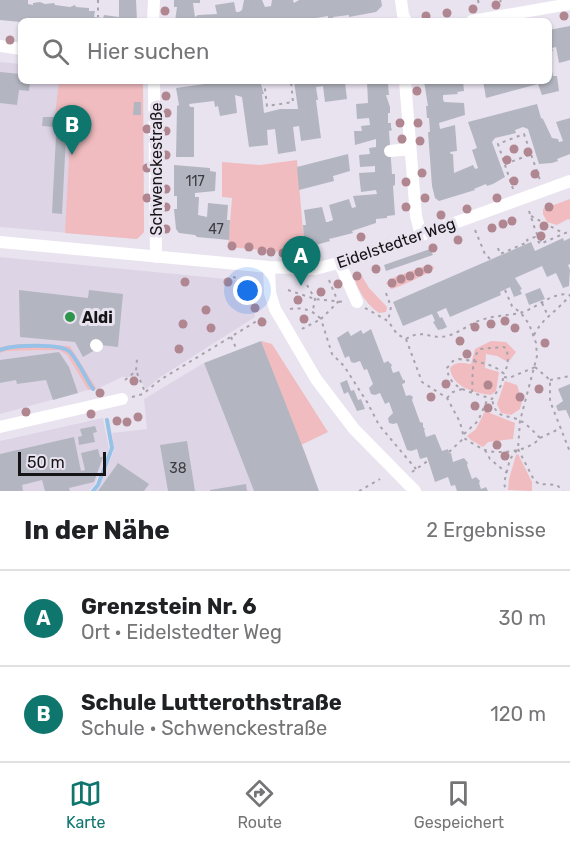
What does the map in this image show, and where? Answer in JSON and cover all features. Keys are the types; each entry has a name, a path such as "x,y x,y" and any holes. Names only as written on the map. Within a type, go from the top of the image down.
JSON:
{"street":[{"path":"153,18 154,0"},
{"path":"400,0 404,18"},
{"path":"489,18 570,4"},
{"path":"0,46 18,49"},
{"name":"Schwenckestraße","path":"154,84 156,257"},
{"path":"405,84 416,216 421,235"},
{"path":"390,151 410,149"},
{"name":"Eidelstedter Weg","path":"0,242 303,270 340,264 570,180"},
{"path":"340,264 357,302"},
{"path":"268,267 270,293 275,309 316,379 354,429 415,491"},
{"path":"0,427 122,399"}],"path":[{"path":"98,0 98,17"},
{"path":"478,0 479,5"},
{"path":"264,84 267,106 293,102 291,84"},
{"path":"513,189 498,144 525,134 540,180"},
{"path":"505,164 532,154"},
{"path":"529,211 542,243"},
{"path":"531,216 563,233"},
{"path":"475,230 485,254 490,259"},
{"path":"542,243 570,231"},
{"path":"498,248 500,254 536,237 540,244 542,243"},
{"path":"521,238 524,244"},
{"path":"228,276 241,278 253,288 257,288"},
{"path":"329,280 338,302"},
{"path":"307,285 315,299 313,311"},
{"path":"288,290 315,299 357,302 388,321 397,334 406,339 422,382 447,398 457,415 463,436 485,450 497,467 507,473"},
{"path":"504,290 512,306 521,312 534,335 537,356 520,421 518,449 538,484 557,485 563,491"},
{"path":"386,293 391,307 388,321"},
{"path":"406,339 417,334 448,336 479,321 501,314 521,312 557,294 570,295"},
{"path":"534,335 537,327 570,295"},
{"path":"300,330 321,319 338,302"},
{"path":"542,303 548,316"},
{"path":"290,309 313,311 321,319 332,354 344,366 383,431 414,471 429,460"},
{"path":"136,359 136,371 144,393 160,380 265,316"},
{"path":"231,336 237,350"},
{"path":"472,392 477,352 480,348 504,347 507,349 508,364 498,392 492,399"},
{"path":"492,399 455,386 450,380 447,368 453,361 459,359 498,368 509,378 535,367"},
{"path":"535,367 550,380 550,401 570,452"},
{"path":"125,380 136,371"},
{"path":"550,380 570,376"},
{"path":"447,398 453,392 462,389"},
{"path":"449,453 478,420 488,398"},
{"path":"492,399 496,411 503,416 520,421 540,438"},
{"path":"485,450 507,452 528,447 540,438 561,428"},
{"path":"506,491 504,483 510,459 518,449"},
{"path":"359,491 380,479"},
{"path":"536,491 538,484"}],"shaded area":[{"path":"0,62 18,64 18,84 143,84 144,232 137,239 0,227"},
{"path":"59,84 143,84 144,232 137,239 65,233 71,118 55,116"},
{"path":"297,160 305,254 228,247 232,198 222,197 222,162 260,165"},
{"path":"570,199 570,220 557,225 547,222 543,209"},
{"path":"0,257 237,280 244,284 253,297 255,317 159,378 146,389 138,377 122,377 97,389 70,346 0,347"},
{"path":"428,265 434,268 407,283 391,289 386,283 395,277"},
{"path":"360,273 369,288 387,307 386,312 379,313 363,297 353,275"},
{"path":"261,341 272,344 328,432 301,445"},
{"path":"491,341 506,342 516,352 510,360 506,361 486,354 485,368 499,372 496,391 491,395 465,388 455,380 450,368 457,363 471,364 475,349"},
{"path":"20,344 70,346 97,389 88,390 67,355 59,350 0,353 0,347"},
{"path":"59,350 67,355 88,390 0,414 0,353"},
{"path":"204,363 254,491 95,491 100,486 114,450 112,433 147,429 144,399"},
{"path":"505,381 517,385 522,401 520,409 511,415 501,413 497,404"},
{"path":"485,411 515,423 513,439 488,442 483,447 467,436 476,429"},
{"path":"103,418 109,449 95,484 89,491 0,491 0,441"},
{"path":"518,454 532,482 532,491 508,490 509,479"}],"building":[{"path":"0,0 28,0 28,4 33,5 33,3 40,2 70,7 75,5 89,8 89,11 95,11 94,17 103,18 18,18 18,22 0,20"},
{"path":"119,0 136,0 137,18 103,18 104,15 119,17"},
{"path":"174,0 200,0 200,3 193,3 195,17 217,14 215,5 234,2 236,12 239,12 242,10 244,0 262,0 265,7 271,6 272,0 293,0 294,3 299,0 381,0 382,6 376,12 333,18 328,18 328,16 316,18 175,18 177,7 174,7"},
{"path":"570,26 570,60 559,63 556,47 552,48 552,29"},
{"path":"552,71 553,76 557,76 559,91 542,95 538,84 552,84"},
{"path":"0,72 18,74 18,84 30,84 29,91 19,90 17,105 0,103"},
{"path":"205,84 261,84 264,94 262,94 264,113 280,109 298,109 294,84 345,84 347,99 325,102 323,86 316,87 321,138 301,141 299,126 293,127 296,151 278,154 275,129 267,130 268,145 249,147 242,97 235,95 237,113 220,116 218,106 215,107 214,101 189,104 190,107 194,107 194,157 176,157 177,106 179,105 176,88"},
{"path":"367,84 388,84 389,95 386,95 390,107 388,123 391,123 392,130 389,131 392,174 395,174 395,185 393,186 395,215 376,219 376,223 352,231 353,233 329,239 330,241 316,245 315,242 304,243 303,225 306,225 304,210 322,207 326,222 328,222 333,220 329,205 349,199 352,208 356,207 353,196 377,194 376,190 361,192 359,173 375,172 375,166 360,167 359,155 370,154 369,148 376,147 376,139 355,145 354,131 362,131 361,126 370,125 369,118 357,119 356,104 368,103"},
{"path":"424,84 463,84 464,91 457,92 458,94 443,95 443,99 444,102 464,103 465,115 439,123 440,129 455,125 457,151 450,152 453,154 454,173 473,165 475,169 478,168 472,150 477,148 468,122 537,104 541,118 552,138 558,139 559,142 563,141 556,122 570,118 570,154 552,163 539,164 528,129 523,127 515,130 516,133 495,138 492,142 505,177 493,184 487,186 486,184 475,190 439,201 435,198 432,186 429,118 427,118 426,106 428,106"},
{"path":"484,84 538,84 486,98"},
{"path":"134,102 141,102 141,115 133,115"},
{"path":"43,117 54,117 54,127 42,126"},
{"path":"56,136 66,136 62,214 52,213"},
{"path":"348,154 350,171 333,176 334,181 299,190 297,167"},
{"path":"174,165 210,168 210,171 216,172 215,191 195,193 195,197 199,197 198,215 207,217 208,203 228,205 229,240 197,237 179,233 176,229 174,209 177,209 177,196 174,196"},
{"path":"563,238 564,241 570,238 569,286 563,288 556,273 547,277 542,266 515,278 522,289 520,290 522,294 514,297 510,287 500,292 501,295 450,317 446,308 437,312 447,327 443,329 438,330 433,322 435,321 432,314 403,326 393,302 531,242 535,251"},
{"path":"430,249 433,255 386,271 384,265"},
{"path":"540,288 545,299 529,305 525,294"},
{"name":"Aldi","path":"19,290 88,298 89,290 123,294 118,347 91,344 95,350 83,357 75,342 20,337"},
{"path":"371,329 384,363 388,361 392,365 393,373 399,371 405,380 402,384 406,396 413,397 412,400 420,422 423,423 426,437 435,434 442,451 448,449 453,462 464,458 468,463 472,479 476,477 480,481 481,489 486,487 488,491 457,491 455,485 451,486 448,477 435,482 427,457 420,459 417,449 407,450 397,423 389,423 388,418 393,413 389,402 385,404 380,393 371,394 369,388 373,384 367,369 364,370 360,361 354,363 351,362 349,356 345,358 337,338 348,331 351,336 361,330 363,334"},
{"path":"261,341 319,491 254,491 204,363"},
{"path":"59,352 69,367 78,393 53,400 46,380 17,384 16,380 0,383 0,360"},
{"path":"347,380 351,391 354,390 358,400 361,399 365,409 357,411 348,392 344,394 340,383"},
{"path":"570,384 570,419 566,410 558,411 556,406 563,401 558,389"},
{"path":"95,426 97,432 93,433 95,442 79,445 78,437 82,436 80,429"},
{"path":"74,437 81,471 85,470 81,453 98,449 100,457 103,457 94,482 69,488 70,491 45,491 42,480 22,485 23,491 0,491 0,454"},
{"path":"187,441 195,491 168,491 160,445"},
{"path":"118,463 149,484 144,491 98,491"},
{"path":"246,484 247,491 210,491 210,490"}],"waterway":[{"path":"0,350 36,346 65,349 73,356 93,389"},
{"path":"93,491 98,485 112,448 107,420"}],"place":[{"name":"Schule Lutterothstraße","path":"72,155"},
{"name":"Grenzstein Nr. 6","path":"301,286"},
{"name":"Aldi","path":"70,317"}]}
